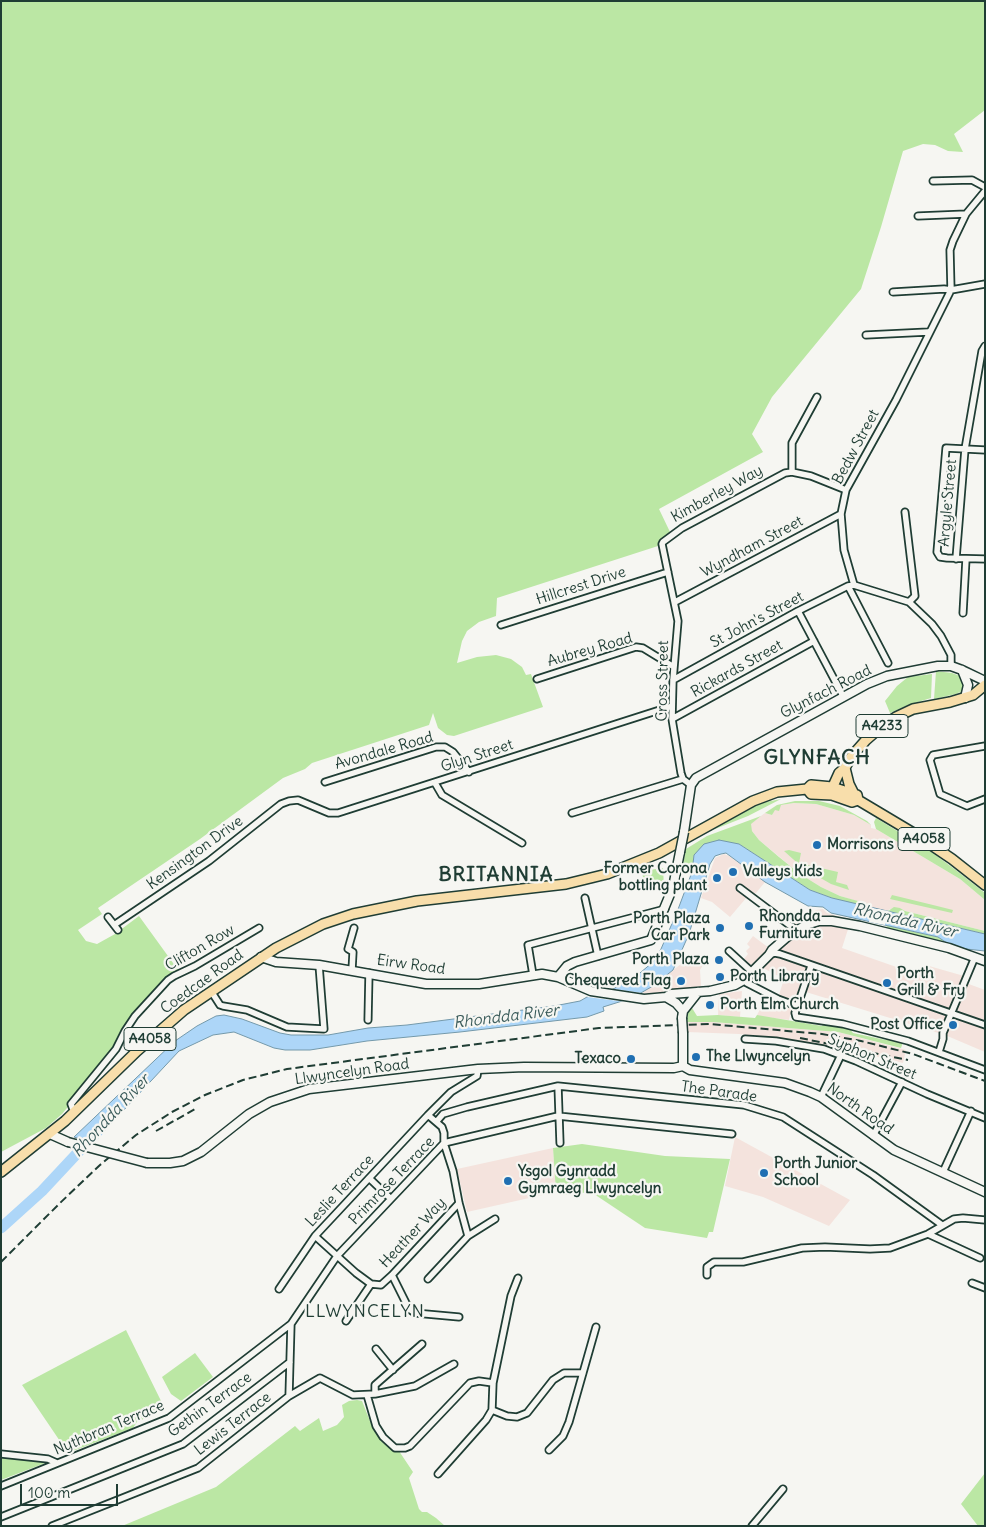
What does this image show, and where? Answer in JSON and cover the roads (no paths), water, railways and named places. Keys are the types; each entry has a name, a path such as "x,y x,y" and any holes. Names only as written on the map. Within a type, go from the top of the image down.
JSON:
{"main road":[{"name":"Glynfach Road","path":"691,786 696,778 844,696 887,676 934,667 952,666 985,683"},
{"path":"962,670 968,685 965,698"},
{"name":"A4233","path":"833,792 839,773 846,771 851,757 866,740 896,717 913,709 973,695 985,683"},
{"path":"846,771 848,784 856,797"},
{"name":"A4058","path":"261,956 323,924 377,908 417,901 557,885 607,874 658,853 753,801 777,792 807,789 811,785 833,792 852,802 856,797 952,859 985,885"},
{"path":"558,977 567,966 575,962 651,940 673,887 691,786"},
{"path":"744,980 770,955 776,946 796,930 812,923 832,921 949,948 985,961"},
{"name":"Eirw Road","path":"261,956 276,962 319,965 426,984 479,984 542,974 558,977 591,991 637,998 666,997 685,992 732,987 744,980"},
{"name":"Coedcae Road","path":"50,1134 161,1029 184,1010 261,956"},
{"path":"683,1066 683,1014 698,992"},
{"path":"666,997 676,1003 683,1014"},
{"name":"Llwyncelyn Road","path":"50,1134 68,1142 147,1163 170,1163 183,1161 201,1152 249,1114 270,1102 309,1089 478,1069 524,1066 674,1068 683,1066"},
{"name":"North Road","path":"683,1066 690,1070 785,1083 820,1097 894,1150 985,1192"},
{"name":"A4058","path":"1,1172 50,1134"}],"street":[{"path":"933,181 972,180 985,187"},
{"path":"951,290 950,250 953,241 966,214 985,191"},
{"path":"918,216 966,214"},
{"path":"893,292 951,290 985,284"},
{"name":"Bedw Street","path":"888,663 851,586 841,514 846,490 896,400 928,332 951,290"},
{"path":"866,335 928,332"},
{"name":"Argyle Street","path":"956,559 965,449 982,351 985,346"},
{"path":"818,397 792,443 792,472 811,476 846,490"},
{"path":"985,450 946,448 937,552 940,557 985,559"},
{"name":"Kimberley Way","path":"676,602 662,544 672,533 777,475 792,472"},
{"path":"905,512 915,596 910,602"},
{"name":"Wyndham Street","path":"676,602 841,514"},
{"path":"963,613 966,559"},
{"name":"Hillcrest Drive","path":"501,625 668,572"},
{"path":"851,586 910,602 941,636 951,656 952,666"},
{"name":"St John's Street","path":"673,680 798,611 851,586"},
{"name":"Cross Street","path":"676,602 678,621 672,719 683,779"},
{"path":"798,611 844,696"},
{"name":"Rickards Street","path":"672,719 814,642"},
{"name":"Aubrey Road","path":"537,679 636,648 643,648 674,667"},
{"name":"Glyn Street","path":"289,800 298,800 329,813 338,813 672,706"},
{"path":"985,746 933,756 930,760 940,794 967,806 985,800"},
{"name":"Avondale Road","path":"324,782 436,747 445,747 453,752 469,772"},
{"path":"572,813 683,779 691,786"},
{"path":"435,783 442,795 522,843"},
{"name":"Kensington Drive","path":"108,917 116,928 209,861 281,804 289,800"},
{"path":"740,888 796,930"},
{"path":"585,898 598,956"},
{"path":"533,975 528,945 665,910"},
{"name":"Clifton Row","path":"74,1112 71,1104 116,1049 135,1016 168,980 259,928"},
{"path":"352,970 353,952 348,949 354,928"},
{"path":"729,951 752,972"},
{"path":"770,955 780,954 985,1025"},
{"path":"938,1052 944,1039 943,1034 951,1013 975,957"},
{"path":"211,992 220,1005 247,1010 287,1027 324,1029 319,965"},
{"path":"811,966 797,1006 796,1017 842,1024 908,1041 985,1070"},
{"path":"368,1020 369,973"},
{"path":"744,980 778,999 797,1006"},
{"name":"Syphon Street","path":"745,1039 824,1049 985,1118"},
{"path":"820,1097 841,1055"},
{"name":"Leslie Terrace","path":"279,1289 315,1236 451,1092 477,1076 478,1069"},
{"path":"873,1136 902,1082"},
{"path":"437,1121 443,1114 467,1107 558,1086 560,1143"},
{"name":"The Parade","path":"558,1086 744,1105 783,1117 866,1170 942,1225"},
{"path":"943,1172 971,1111"},
{"path":"428,1115 437,1121 444,1133 444,1143 453,1171 468,1236"},
{"name":"Primrose Terrace","path":"291,1324 337,1256 444,1143 558,1116 732,1134"},
{"path":"369,1178 391,1198"},
{"name":"Heather Way","path":"315,1236 371,1284 381,1284 392,1275 459,1203"},
{"path":"428,1279 468,1236 495,1219"},
{"path":"707,1275 707,1267 714,1262 743,1262 802,1248 870,1250 890,1248 928,1234 954,1219 985,1220"},
{"path":"928,1234 980,1258"},
{"path":"392,1275 409,1308 415,1314 459,1317"},
{"path":"438,1474 486,1420 492,1410 493,1383 511,1296 518,1278"},
{"path":"972,1283 985,1288"},
{"path":"346,1321 371,1284"},
{"path":"288,1396 291,1324"},
{"name":"Nythbran Terrace","path":"1,1486 169,1418 291,1324"},
{"path":"549,1450 563,1436 569,1422 596,1327"},
{"path":"375,1394 376,1385 422,1344"},
{"path":"376,1349 393,1370"},
{"name":"Gethin Terrace","path":"1,1517 184,1444 290,1362"},
{"path":"454,1364 415,1386 368,1395 376,1426 383,1437 395,1448 410,1446 470,1383 479,1381 493,1383"},
{"path":"492,1410 507,1416 517,1417 527,1413 554,1380 564,1373 583,1373"},
{"name":"Lewis Terrace","path":"52,1526 198,1468 288,1396 320,1378 353,1395 368,1395"},
{"path":"1,1454 48,1459 57,1463"},
{"path":"752,1526 783,1489"}],"water":[{"path":"719,840 739,844 810,890 832,898 985,934 985,951 966,949 947,943 938,937 831,913 823,907 808,906 765,882 726,853 721,854 715,856 710,864 689,934 673,970 653,986 632,998 603,1007 604,1011 587,1017 367,1041 310,1050 274,1048 234,1032 213,1035 179,1051 93,1143 74,1137 175,1041 216,1016 224,1015 242,1019 280,1033 291,1035 328,1035 368,1028 407,1025 554,1006 580,1001 613,989 634,978 653,962 661,949 677,912 692,872 694,855 704,844"}],"waterway":[{"name":"Rhondda River","path":"1,1228 42,1191 98,1131"}],"railway":[{"path":"1,1262 100,1165 136,1135 172,1112 205,1095 243,1080 287,1069 599,1028 709,1024 822,1034 861,1041 913,1054 985,1081"},
{"path":"800,1038 908,1060"},
{"path":"156,1131 197,1108"}],"place":[{"name":"Morrisons","path":"817,845"},
{"name":"Valleys Kids","path":"733,872"},
{"name":"Former Corona bottling plant","path":"717,878"},
{"name":"Rhondda Furniture","path":"749,926"},
{"name":"Porth Plaza Car Park","path":"720,928"},
{"name":"Porth Plaza","path":"719,960"},
{"name":"Porth Library","path":"720,977"},
{"name":"Chequered Flag","path":"681,981"},
{"name":"Porth Grill & Fry","path":"887,983"},
{"name":"Porth Elm Church","path":"710,1005"},
{"name":"Post Office","path":"953,1025"},
{"name":"The Llwyncelyn","path":"696,1057"},
{"name":"Texaco","path":"631,1059"},
{"name":"Porth Junior School","path":"764,1173"},
{"name":"Ysgol Gynradd Gymraeg Llwyncelyn","path":"508,1181"}],"district":[{"name":"GLYNFACH","path":"817,758"},
{"name":"BRITANNIA","path":"496,875"},
{"name":"LLWYNCELYN","path":"365,1312"}]}
